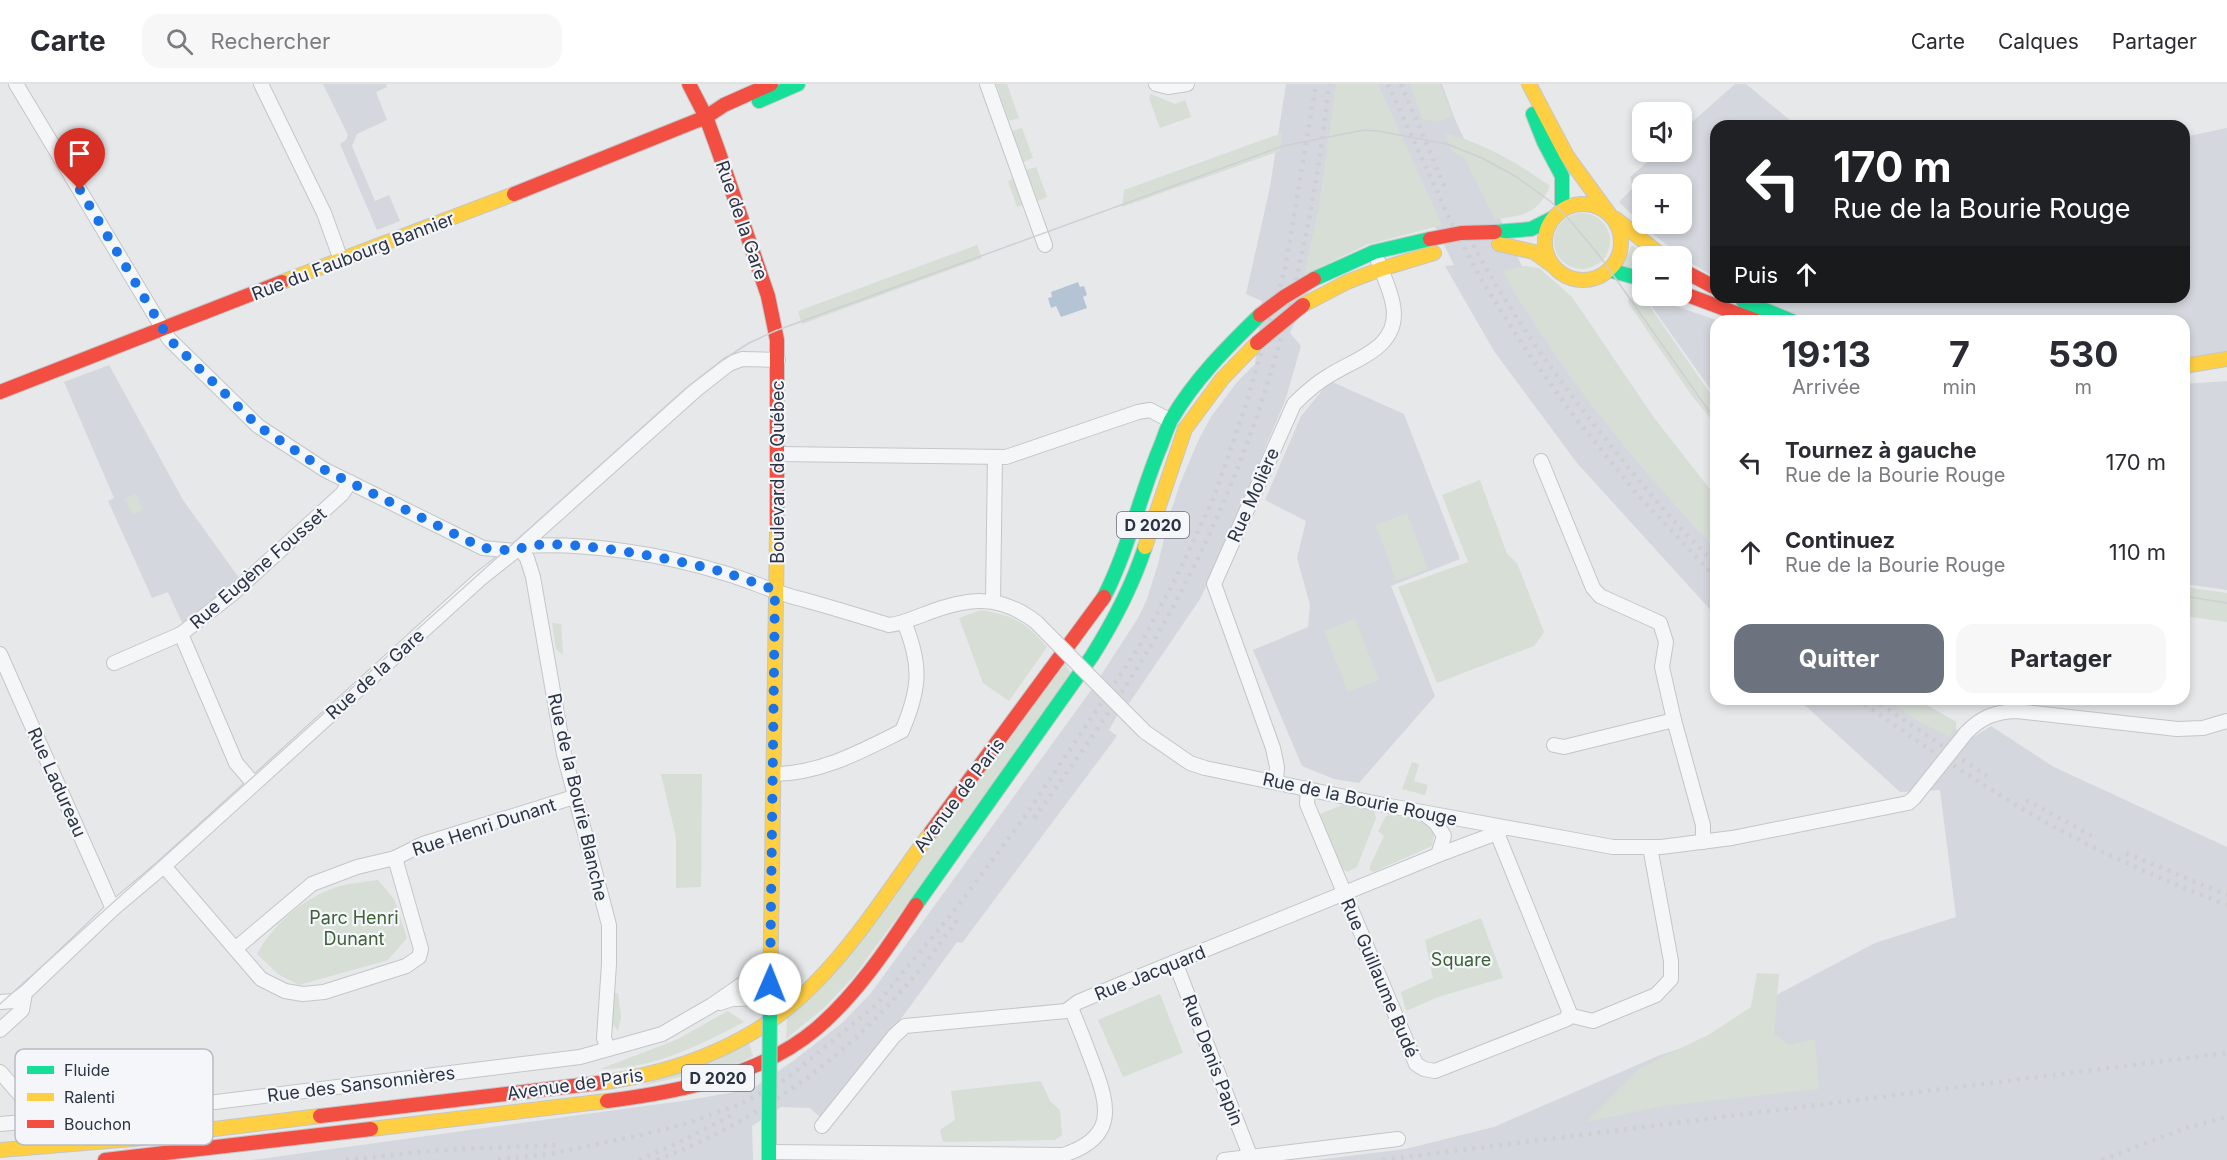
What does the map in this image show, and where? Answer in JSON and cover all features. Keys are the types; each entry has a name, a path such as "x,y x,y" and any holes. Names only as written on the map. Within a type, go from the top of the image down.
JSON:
{"main road":[{"name":"Rue de la Gare","path":"689,84 706,117 768,296 774,324"},
{"name":"Rue du Faubourg Bannier","path":"706,117 724,105 771,84"},
{"name":"Rue du Faubourg Bannier","path":"0,392 534,186 706,117 733,112 798,84"},
{"path":"1526,84 1567,156 1610,214 1621,233 1622,246 1615,263 1610,270 1595,278 1574,279 1563,274 1553,266 1547,255 1545,242 1547,229 1558,213 1562,176 1536,122 1526,84"},
{"path":"1558,213 1578,203 1590,204 1610,214 1650,246"},
{"name":"Avenue de Paris","path":"1462,247 1531,229 1558,213"},
{"name":"Avenue de Paris","path":"213,1129 627,1079 714,1054 746,1038 806,992 844,950 1102,600 1119,567 1155,460 1172,421 1184,400 1218,356 1260,315 1314,279 1347,263 1374,252 1430,239 1478,231 1544,256 1553,266"},
{"name":"Avenue de Paris","path":"105,1160 630,1098 684,1087 738,1071 794,1045 820,1026 868,972 1104,638 1134,580 1185,429 1222,379 1257,343 1303,304 1347,282 1381,269 1440,252"},
{"path":"1610,270 1632,276"},
{"path":"1692,275 1710,285"},
{"path":"1692,297 1741,315"},
{"path":"1748,303 1778,315"},
{"name":"Boulevard de Québec","path":"769,1156 778,360 774,324"},
{"path":"2190,372 2227,359"},
{"path":"2190,366 2227,368"},
{"path":"1172,421 1185,429"},
{"name":"Avenue de Paris","path":"0,1150 60,1145"}],"street":[{"name":"Rue de la Bourie Rouge","path":"16,84 169,339 258,426 325,470 483,548 560,545 664,559 723,572 889,625 947,605 993,600 1022,611 1036,622 1145,732 1190,763 1205,768 1276,781 1501,830 1613,848 1650,847 1767,832 1815,820 1908,803 1977,721 2002,711 2035,706 2177,729 2203,728 2227,721"},
{"path":"261,84 324,213 341,260"},
{"path":"987,84 1045,245"},
{"path":"1156,84 1168,87 1187,84"},
{"name":"Rue Molière","path":"1276,781 1277,767 1273,748 1214,584 1294,404 1309,388 1377,350 1389,334 1393,320 1393,306 1374,252"},
{"name":"Rue de la Gare","path":"0,1030 22,1010 25,993 113,909 164,866 480,579 519,548 697,389 732,362 750,358 778,360"},
{"path":"777,454 995,457 1015,454 1138,412 1150,410 1172,421"},
{"path":"993,600 995,457"},
{"path":"1541,461 1593,588 1600,596 1660,623 1666,642 1662,667 1703,825 1703,842"},
{"name":"Rue Eugène Fousset","path":"254,784 236,763 180,634 231,595 342,494 350,482"},
{"name":"Rue de la Bourie Blanche","path":"519,548 527,558 532,577 564,754 609,925 604,1038 608,1049"},
{"path":"774,774 809,771 854,755 902,731 911,710 916,686 917,663 903,622"},
{"path":"114,663 180,634"},
{"name":"Rue Ladureau","path":"0,654 113,909"},
{"path":"1554,745 1564,747 1674,720"},
{"name":"Rue Guillaume Budé","path":"1308,789 1307,804 1416,1064 1424,1069 1435,1071 1567,1019 1568,1015"},
{"name":"Rue Henri Dunant","path":"235,949 312,884 357,867 395,858 423,844 574,797"},
{"path":"1422,812 1437,823 1444,836 1438,855"},
{"path":"1501,830 1569,1011 1568,1015 1593,1021 1656,995 1671,979 1671,961 1650,847"},
{"name":"Rue Jacquard","path":"822,1126 894,1036 905,1026 1060,1012 1071,1008 1078,1002 1501,830"},
{"name":"Rue Henri Dunant","path":"164,866 261,979 285,991 303,994 324,992 413,962 419,957 421,949 395,858"},
{"name":"Rue Denis Papin","path":"1175,962 1251,1158"},
{"name":"Rue des Sansonnières","path":"213,1102 580,1056 662,1034 750,980 771,975"},
{"path":"0,1002 14,1001 25,993"},
{"name":"Rue des Sansonnières","path":"712,1005 732,999 770,1001"},
{"path":"769,1156 1063,1155 1082,1149 1098,1135 1105,1120 1106,1107 1103,1090 1071,1008"},
{"path":"0,1072 15,1089"},
{"name":"Rue des Sansonnières","path":"0,1124 15,1123"},
{"path":"1224,1160 1398,1139"}],"shaded area":[{"path":"323,84 386,84 387,87 376,92 387,120 357,134 352,146 375,201 389,195 400,221 377,230 340,144 346,140 348,135"},
{"path":"1286,84 1346,84 1321,263 1290,333 1301,346 1285,401 1208,582 1200,599 1130,702 1118,714 1109,730 1117,736 962,943 957,942 852,1086 822,1119 810,1108 781,1107 752,1126 753,1160 252,1160 689,1100 752,1089 842,1023 871,993 1092,689 1138,618 1147,599 1158,564 1181,481 1199,439 1211,417 1237,382 1255,364 1262,301 1246,294 1270,187"},
{"path":"1365,84 1442,84 1454,117 1530,284 1710,507 1710,609 1577,463 1494,351 1445,266 1454,265"},
{"path":"1735,84 1746,84 1790,120 1710,120 1710,274 1692,264 1692,246 1668,246 1653,234 1692,234 1692,174 1633,174 1647,162 1692,162 1692,122"},
{"path":"2227,128 2227,352 2190,358 2190,315 1796,315 1766,303 2190,303 2190,136"},
{"path":"1632,189 1632,215 1619,202"},
{"path":"1651,306 1675,306 1710,318 1710,389"},
{"path":"109,365 183,500 239,578 183,625 168,592 152,598 108,501 114,498 64,382"},
{"path":"1330,381 1404,414 1460,559 1391,586 1435,696 1359,783 1334,779 1302,766 1253,650 1308,627 1310,605 1297,558 1306,521 1265,500 1301,416"},
{"path":"2227,381 2227,590 2190,585 2190,384"},
{"path":"1805,705 1926,705 1956,722 1956,729 1967,741 1991,726 2054,767 2227,847 2227,1160 1316,1160 1405,1149 1494,1127 1660,1055 1708,1040 1780,993 1875,943 1956,917 1940,790 1900,792"}],"green space":[{"path":"996,84 1007,84 1019,118 1009,121"},
{"path":"1336,84 1378,84 1442,225 1366,245 1304,275 1318,212"},
{"path":"1410,84 1440,84 1452,116 1438,122 1422,119"},
{"path":"1151,94 1175,104 1185,100 1191,117 1160,128 1149,98"},
{"path":"1022,128 1033,158 1023,162 1012,131"},
{"path":"1282,133 1280,151 1122,207 1124,190"},
{"path":"1445,133 1487,148 1550,186 1540,203 1522,215 1495,219 1464,157 1452,152"},
{"path":"1036,167 1047,197 1038,201 1026,170"},
{"path":"1017,177 1027,204 1017,207 1008,181"},
{"path":"1576,213 1588,213 1602,221 1610,235 1608,252 1602,261 1588,269 1576,269 1559,257 1554,247 1554,235 1566,218"},
{"path":"977,245 982,258 802,324 798,311"},
{"path":"1632,245 1632,269 1622,265"},
{"path":"1524,266 1539,268 1572,297 1655,419 1710,489 1710,543 1624,446 1581,391 1541,334 1503,271"},
{"path":"1632,298 1632,306 1650,306 1710,393 1710,418 1690,393 1628,301"},
{"path":"1480,480 1507,554 1517,563 1544,632 1534,646 1437,683 1398,587 1468,562 1442,495"},
{"path":"136,493 143,510 132,515 125,498"},
{"path":"1407,513 1428,569 1396,581 1376,525"},
{"path":"2190,588 2227,593 2227,622 2190,617"},
{"path":"981,610 1018,621 1047,647 1009,701 983,683 959,618"},
{"path":"1355,619 1379,680 1348,692 1324,631"},
{"path":"552,623 561,624 563,655 556,649"},
{"path":"1065,664 1074,678 854,976 824,1008 786,1039 787,1018"},
{"path":"1895,705 1924,705 1955,722 1955,729 1949,737 1917,721"},
{"path":"1412,762 1419,764 1414,781 1428,785 1425,795 1402,789"},
{"path":"661,774 702,774 701,887 676,888 676,837"},
{"path":"1342,805 1374,811 1376,818 1357,867 1347,872 1341,868 1320,814"},
{"path":"1386,816 1421,819 1434,834 1432,846 1373,872 1370,866 1384,836 1378,831"},
{"name":"Parc Henri Dunant","path":"378,880 394,899 407,938 388,960 299,985 278,974 257,954 282,921 315,896 340,886"},
{"name":"Square","path":"1481,918 1503,978 1438,997 1406,1011 1401,992 1433,978 1425,940"},
{"path":"1757,973 1779,974 1774,1033 1788,1045 1815,1039 1819,1089 1663,1106 1587,1122 1640,1068 1710,1034 1751,1007"},
{"path":"612,993 618,993 621,1017 618,1031 612,1023"},
{"path":"1160,994 1183,1053 1123,1077 1098,1020"},
{"path":"728,1011 744,1022 675,1055 638,1065 600,1069 676,1040"},
{"path":"749,1043 753,1056 740,1063 641,1086"},
{"path":"1041,1081 1050,1101 1060,1110 1062,1135 1055,1140 943,1142 940,1130 955,1120 951,1091"}],"water":[{"path":"1078,282 1080,287 1084,286 1087,295 1083,297 1087,308 1061,317 1056,306 1051,308 1048,298 1052,297 1051,292"}],"tram line":[{"path":"0,1004 685,389 723,360 749,343 775,331 1283,146 1364,130 1378,131 1447,144 1482,158 1515,176 1550,201 1568,218 1599,255 1710,412"},
{"path":"2190,597 2227,603"}],"railway":[{"path":"498,1160 555,1153 646,1134 685,1124 741,1104 786,1079 876,1005 954,911 1026,815 1139,647 1176,578 1213,499 1246,405 1285,269 1316,84"},
{"path":"1034,818 1100,726 1146,654 1194,566 1224,501 1273,366 1292,296 1308,226 1329,84"},
{"path":"1388,84 1451,222 1482,281 1528,353 1574,416 1637,494 1710,572"},
{"path":"1401,84 1447,192"},
{"path":"1473,245 1522,326 1577,403 1652,496 1710,558"},
{"path":"1866,705 1970,776 2040,819 2132,865 2227,905"},
{"path":"1882,705 1987,776"},
{"path":"2026,800 2094,837"},
{"path":"2126,853 2227,895"},
{"path":"657,1160 760,1110 822,1066 851,1042 905,987 958,919"},
{"path":"1383,1160 2227,1053"},
{"path":"639,1160 736,1113"},
{"path":"2102,1160 2186,1128 2227,1117"},
{"path":"346,1160 440,1150 558,1145"}],"traffic: fast":[{"path":"759,101 798,84"},
{"path":"1533,114 1544,142 1562,176 1562,209"},
{"path":"1495,232 1531,229 1553,218"},
{"path":"1314,279 1374,252 1430,239"},
{"path":"1609,270 1632,276"},
{"path":"1748,303 1777,315"},
{"path":"1104,597 1120,561 1171,420 1180,405 1223,352 1260,315"},
{"path":"916,905 1092,656 1122,603 1145,547"},
{"path":"769,1120 770,1005"},
{"path":"769,1120 769,1160"}],"traffic: slow":[{"path":"1529,84 1567,156 1610,215"},
{"path":"282,282 514,194"},
{"path":"1576,204 1590,204 1604,210 1615,221 1621,235 1621,242 1618,257 1610,269 1590,280 1576,280 1562,274 1551,263 1545,249 1545,235 1551,221 1562,210 1576,204"},
{"path":"1616,219 1650,246"},
{"path":"1499,244 1534,252 1552,265"},
{"path":"1303,305 1347,282 1434,253"},
{"path":"1145,547 1185,429 1222,379 1257,343"},
{"path":"2190,365 2227,359"},
{"path":"770,1005 777,529"},
{"path":"598,1083 657,1072 715,1052 742,1039 792,1005 846,949 931,832"},
{"path":"371,1129 607,1101"},
{"path":"213,1129 320,1116"},
{"path":"0,1150 60,1145"}],"traffic: jam":[{"path":"689,84 706,117 718,150 768,296 777,340 777,529"},
{"path":"514,194 706,117 724,105 771,84"},
{"path":"1430,239 1461,233 1495,232"},
{"path":"1692,275 1710,285"},
{"path":"1260,315 1314,279"},
{"path":"0,392 282,282"},
{"path":"1692,297 1741,315"},
{"path":"1257,343 1303,305"},
{"path":"931,832 1104,597"},
{"path":"607,1101 662,1093 717,1079 770,1059 794,1045 831,1016 858,986 916,905"},
{"path":"320,1116 598,1083"},
{"path":"105,1160 371,1129"}],"route":[{"path":"80,190 169,339 258,426 325,470 483,548 516,551 522,546 560,545 616,551 723,572 775,590 770,984"}]}
